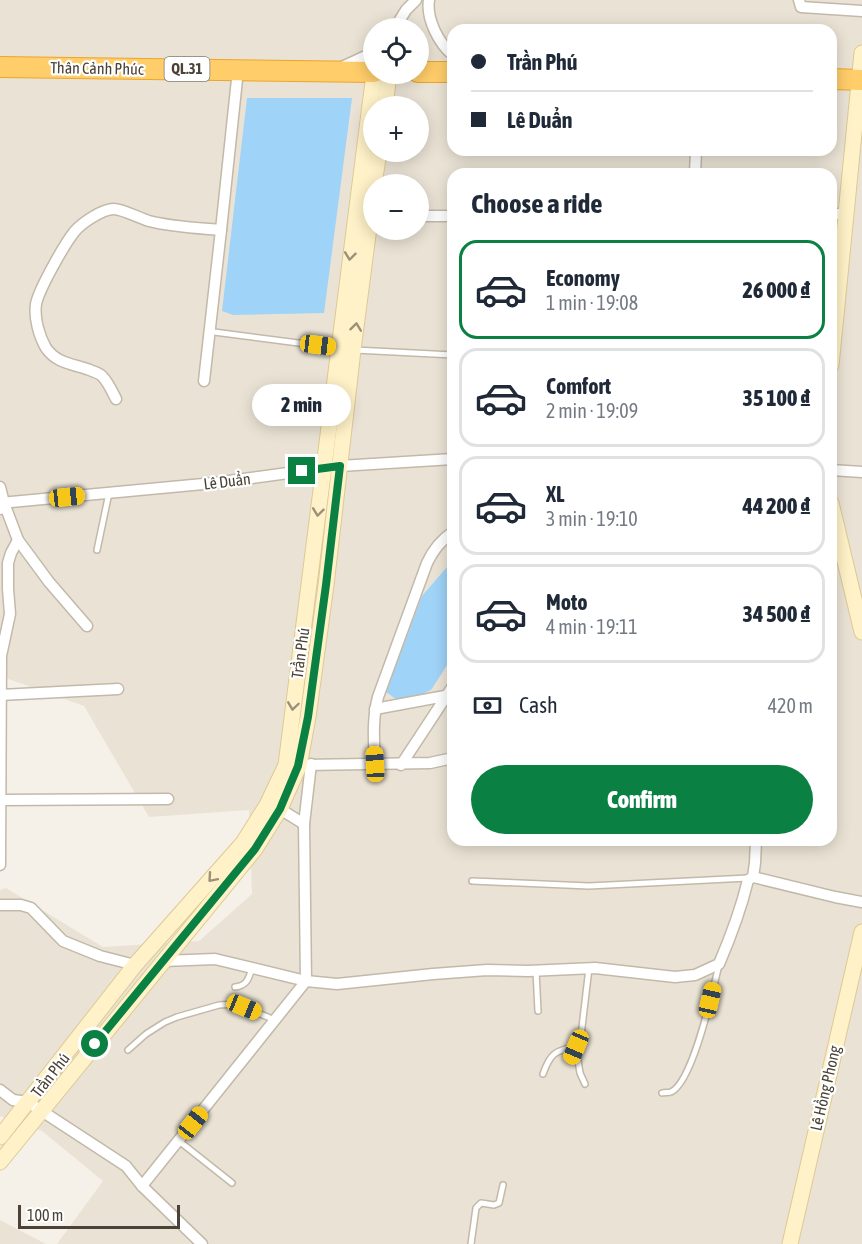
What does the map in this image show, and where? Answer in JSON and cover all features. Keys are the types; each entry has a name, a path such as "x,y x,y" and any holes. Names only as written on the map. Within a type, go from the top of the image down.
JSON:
{"highway":[{"name":"Thân Cảnh Phúc","path":"0,67 363,72"},
{"path":"429,72 447,72"},
{"path":"837,79 860,80"}],"main road":[{"path":"837,236 838,214 860,80 862,53"},
{"name":"Trần Phú","path":"368,174 373,84"},
{"name":"Trần Phú","path":"298,765 324,468 346,349 363,236"},
{"name":"Trần Phú","path":"0,1137 34,1106 163,961 255,849 274,807 298,765 308,717 340,466 346,349"},
{"path":"837,528 862,632"},
{"name":"Trần Phú","path":"0,1162 34,1106 135,965 274,807"},
{"name":"Lê Hồng Phong","path":"789,1244 862,932"}],"street":[{"path":"401,18 415,0"},
{"path":"429,0 428,6 434,32 447,48"},
{"path":"799,0 801,7 862,11"},
{"path":"334,71 363,57"},
{"path":"204,381 237,70"},
{"path":"116,399 101,374 62,362 47,349 39,333 36,306 38,296 74,232 86,221 115,209 151,222 221,231"},
{"path":"429,216 447,216"},
{"name":"Lê Duẩn","path":"1,505 214,483 340,466 447,459"},
{"path":"837,470 862,472"},
{"path":"0,487 1,505 18,540 48,582 87,627"},
{"path":"375,764 373,729 378,697 427,563 447,537"},
{"path":"0,865 2,656 10,615 8,563 18,540"},
{"path":"1,695 118,689"},
{"path":"401,765 447,694"},
{"path":"375,709 445,696"},
{"path":"298,765 430,764 447,760"},
{"name":"Trần Phú","path":"298,765 304,824 306,981"},
{"path":"0,800 168,799"},
{"path":"274,807 304,824"},
{"path":"163,961 215,959 306,981 337,984 476,971 589,968 675,977 695,975 719,964 751,877 755,863 756,846"},
{"path":"751,877 862,902"},
{"path":"0,905 21,905 31,908 63,941 100,956 135,965"},
{"path":"142,1185 306,981"},
{"path":"0,1090 13,1100 34,1106 126,1166 202,1244"}],"lane":[{"path":"213,332 346,349 447,355"},
{"path":"97,550 109,493"},
{"path":"472,881 588,886 751,877"},
{"path":"662,1093 671,1092 681,1083 687,1072 706,1018 719,964"},
{"path":"235,987 245,985 252,968"},
{"path":"585,1084 578,1061 589,968"},
{"path":"536,970 538,1011"},
{"path":"128,1050 146,1034 165,1022 219,1005 236,1004 275,1020"},
{"path":"571,1059 581,1034"},
{"path":"543,1074 556,1052 576,1047"},
{"path":"179,1140 232,1182"},
{"path":"471,1244 476,1208 481,1203 494,1205 499,1203 502,1185"}],"shaded area":[{"path":"0,0 862,0 862,1244 57,1244 103,1181 42,1131 0,1116 0,890 6,888 103,947 199,941 252,894 249,810 149,817 84,706 0,676"},
{"path":"0,1220 46,1244 0,1244"}],"water":[{"path":"247,98 352,98 324,313 233,315 222,311"},
{"path":"447,567 447,665 431,690 421,695 396,699 386,692 422,596"}],"route":[{"path":"95,1044 255,849 280,809 298,766 308,717 340,466 302,471"}]}
